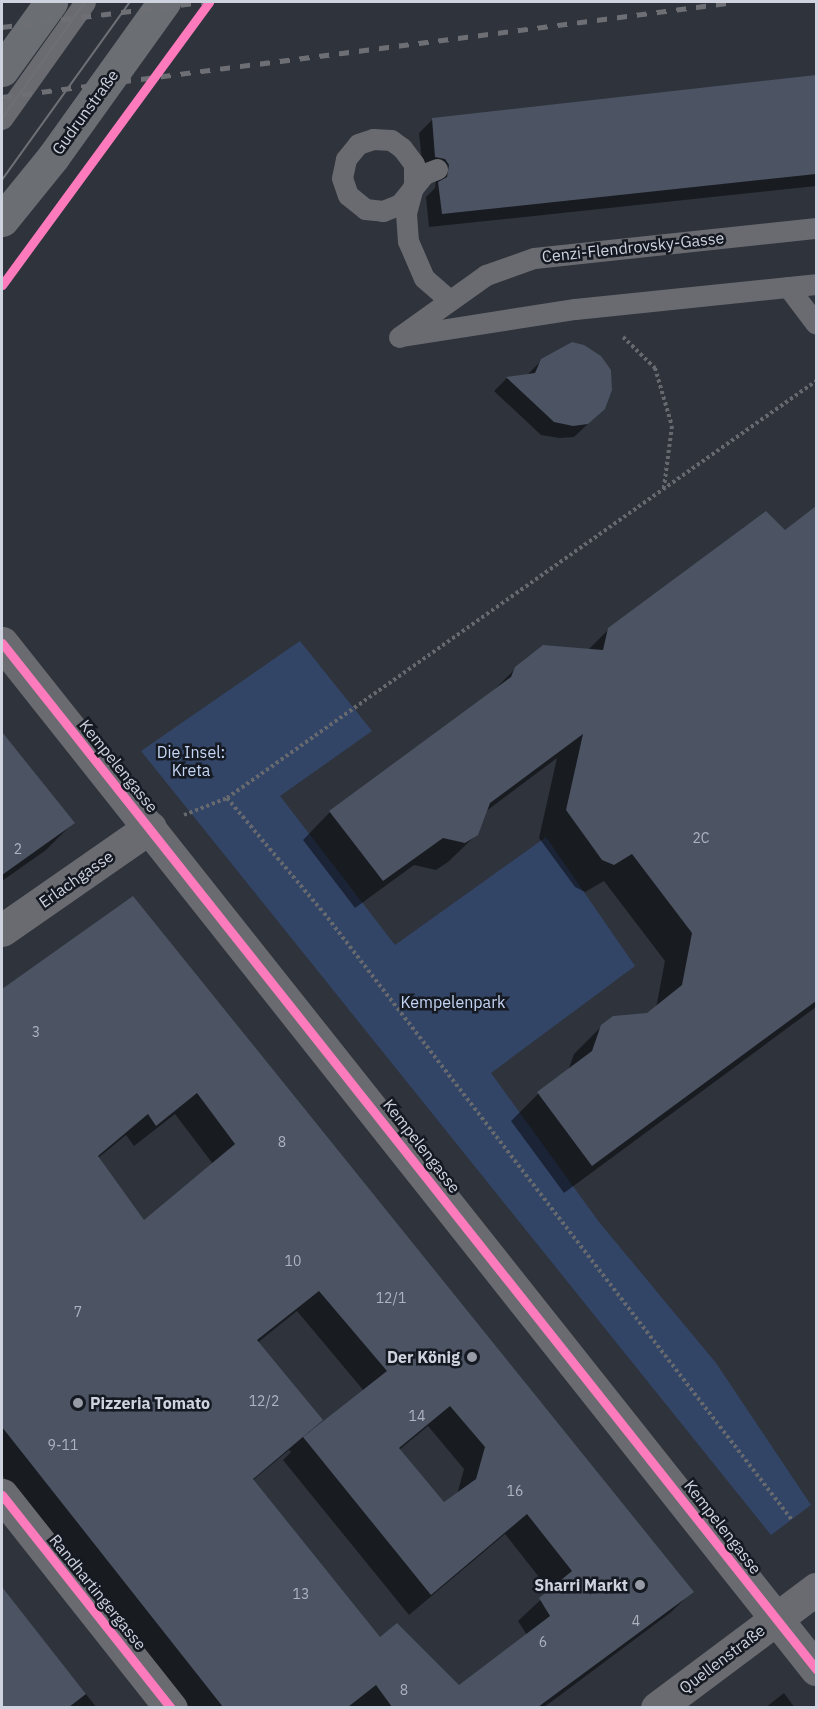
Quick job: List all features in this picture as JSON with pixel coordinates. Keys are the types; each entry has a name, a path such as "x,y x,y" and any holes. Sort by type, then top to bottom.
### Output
{"main road":[{"path":"2,70 51,2"},
{"name":"Gudrunstraße","path":"2,220 53,157 164,2"}],"street":[{"name":"Kempelengasse","path":"2,644 150,827 816,1669"},
{"name":"Erlachgasse","path":"2,930 150,827"},
{"name":"Randhartingergasse","path":"2,1495 171,1707"},
{"name":"Quellenstraße","path":"657,1707 816,1589"}],"lane":[{"path":"2,119 85,2"},
{"path":"437,169 424,174 400,204 383,211 365,209 348,195 342,178 346,159 358,144 373,138 391,140 402,148 414,164 414,183 406,213 408,241 424,278 449,300"},
{"name":"Cenzi-Flendrovsky-Gasse","path":"596,308 399,337 486,275 534,258 816,228"},
{"path":"596,308 816,284"},
{"path":"788,287 816,324"}],"path":[{"path":"596,308 655,368 672,426 663,488"},
{"path":"150,827 227,798 816,381"},
{"path":"227,798 324,913 792,1520"}],"green space":[{"name":"Kempelenpark","path":"300,641 372,731 280,796 395,945 546,837 635,966 491,1073 599,1222 716,1363 811,1505 771,1535 141,751"}],"building":[{"path":"816,75 816,174 442,214 438,182 447,177 449,165 445,159 435,157 432,118"},
{"path":"572,342 584,345 601,356 611,370 612,390 605,409 588,424 573,426 554,422 506,377 535,373 541,359"},
{"path":"816,506 816,1001 592,1166 537,1092 592,1051 601,1025 613,1016 647,1013 682,985 692,933 632,854 614,865 602,860 566,810 583,734 490,803 478,835 465,843 443,838 383,881 329,811 511,677 515,667 543,645 603,650 608,628 766,511 785,530"},
{"path":"2,732 75,823 2,875"},
{"path":"133,896 694,1592 538,1707 392,1707 376,1685 348,1707 223,1707 2,1427 2,989","holes":["197,1093 235,1144 144,1220 98,1156 148,1114 156,1126","319,1291 387,1371 303,1437 431,1595 527,1514 572,1571 539,1598 550,1616 459,1685 397,1623 380,1637 253,1479 323,1420 257,1340","450,1406 485,1447 476,1479 444,1502 399,1448"]},
{"path":"2,1587 86,1694 69,1707 2,1707"}],"tram line":[{"path":"2,119 85,2"},
{"path":"2,180 130,2"}],"railway":[{"path":"2,27 204,2"},
{"path":"2,97 735,2"}],"cycle path":[{"path":"2,285 209,2"},
{"path":"2,643 816,1669"},
{"path":"2,1495 171,1708"}],"place":[{"name":"Der König","path":"472,1357"},
{"name":"Pizzeria Tomato","path":"78,1403"},
{"name":"Sharri Markt","path":"640,1585"}],"park label":[{"name":"Die Insel: Kreta","path":"191,761"}]}
